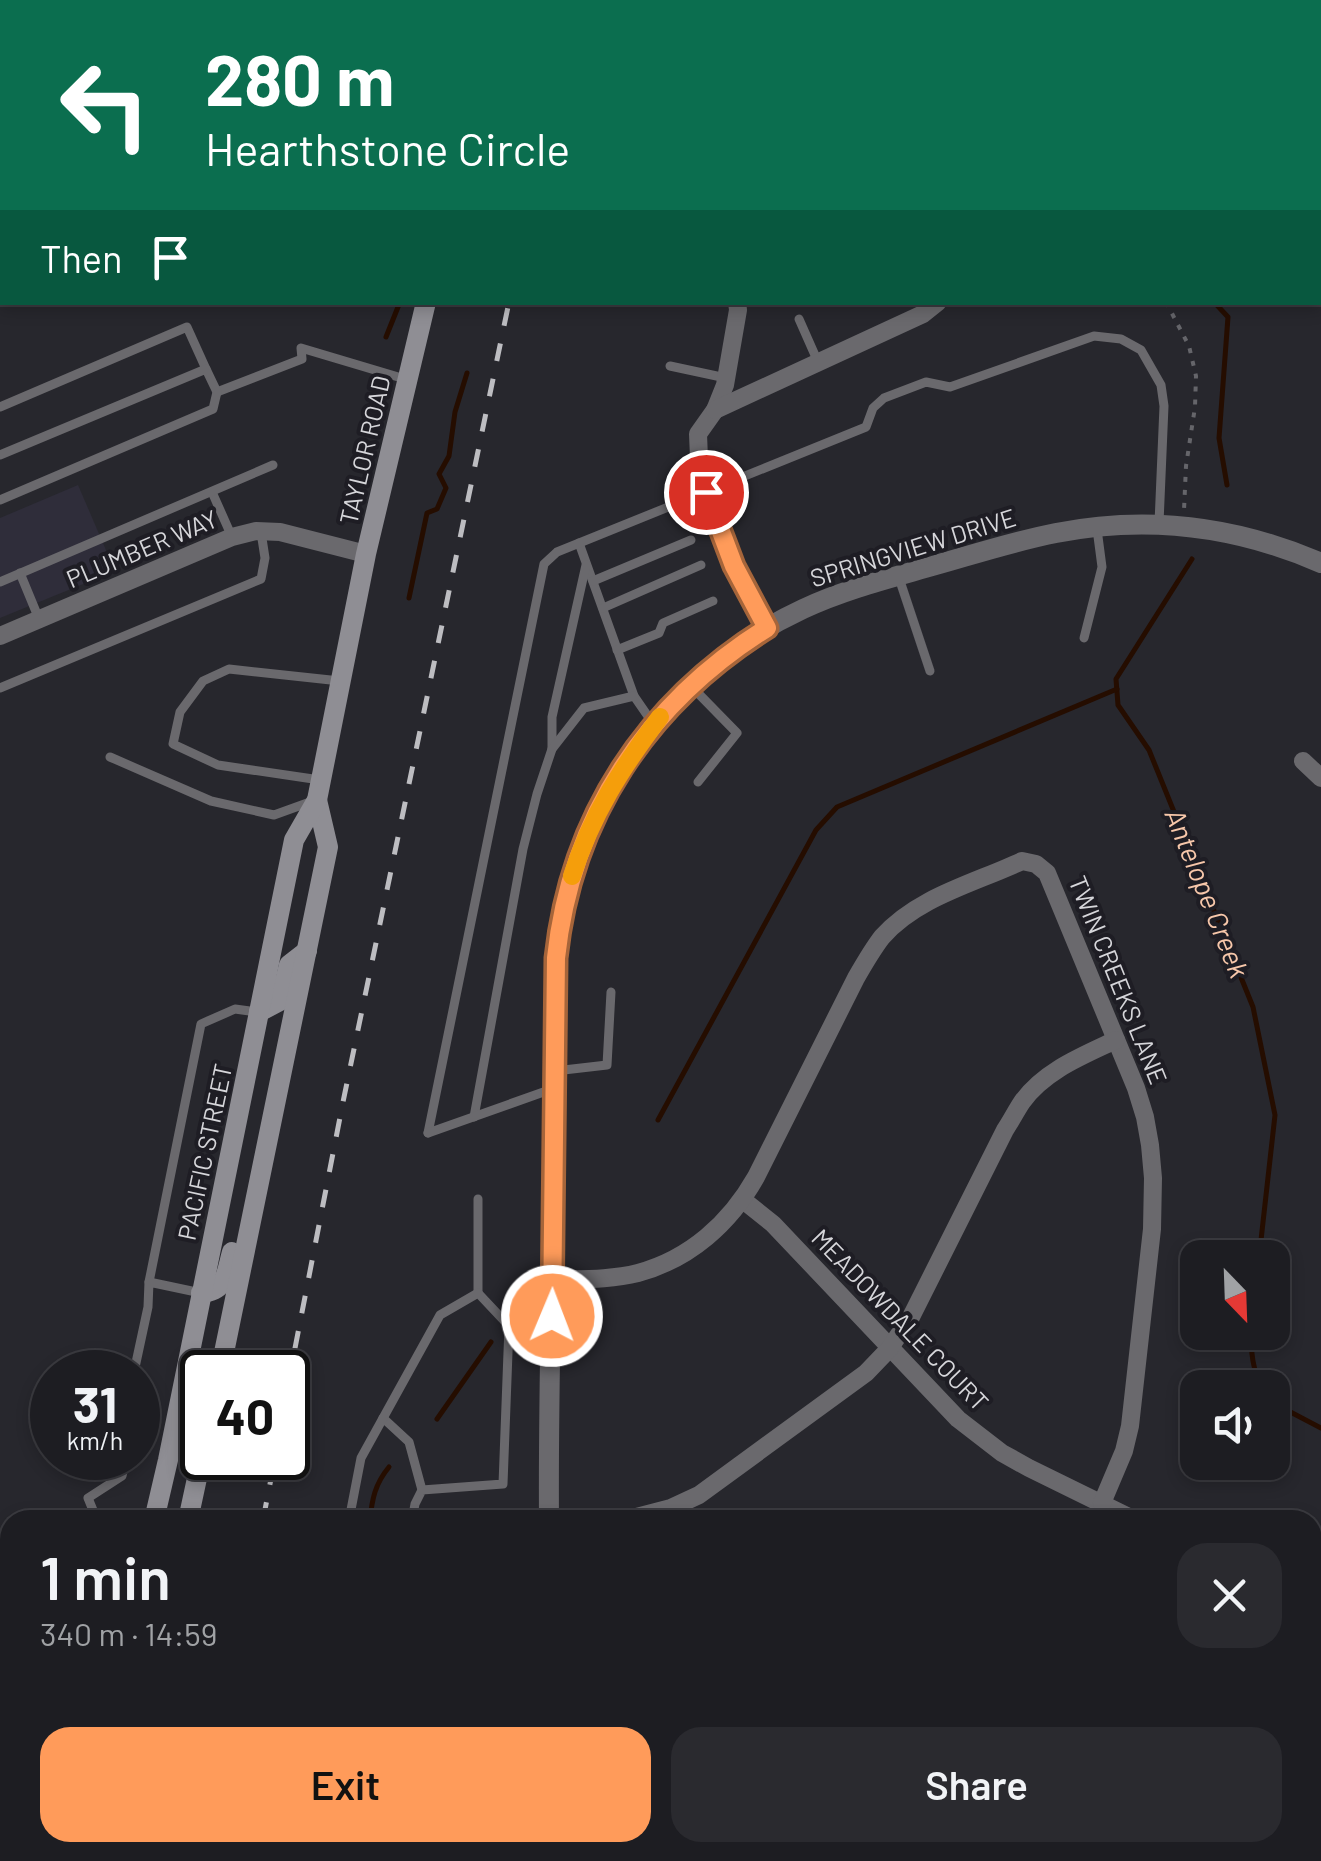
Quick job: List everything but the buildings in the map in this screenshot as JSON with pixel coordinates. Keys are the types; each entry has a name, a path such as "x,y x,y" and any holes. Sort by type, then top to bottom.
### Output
{"main road":[{"name":"TAYLOR ROAD","path":"355,608 425,305"},
{"name":"PACIFIC STREET","path":"156,1510 294,840 319,790 355,608"},
{"name":"PACIFIC STREET","path":"224,1350 328,847 319,790"},
{"path":"274,1103 264,1093 274,1034 259,1012 280,1001 289,965 306,951"},
{"path":"201,1293 213,1292 224,1282 235,1243 249,1229"},
{"path":"190,1510 197,1480"}],"street":[{"path":"737,305 726,378 715,410 698,434 698,458 706,492 734,566 767,628"},
{"path":"715,410 923,314 934,305"},
{"name":"SPRINGVIEW DRIVE","path":"549,1510 553,1080 560,923 589,828 607,792 654,725 690,685 767,628 828,598 1026,539 1097,526 1159,523 1260,540 1321,563"},
{"name":"PLUMBER WAY","path":"0,636 232,537 280,532 366,554"},
{"path":"1303,760 1321,778"},
{"name":"TWIN CREEKS LANE","path":"552,1280 606,1278 660,1266 725,1222 743,1200 856,978 884,934 908,914 937,898 1022,861 1036,864 1047,873 1145,1117 1153,1178 1130,1426 1124,1451 1102,1502"},
{"path":"663,1510 699,1494 866,1373 911,1318 1023,1100 1066,1064 1116,1040"},
{"name":"MEADOWDALE COURT","path":"743,1200 773,1224 936,1399 980,1437 1029,1468 1117,1510"}],"lane":[{"path":"799,319 818,362"},
{"path":"0,407 188,327 217,392 213,409 0,500"},
{"path":"612,992 607,1064 553,1080 474,1117 428,1133 544,564 558,552 866,427 873,408 884,398 926,382 950,387 1094,336 1120,339 1141,350 1161,384 1164,406 1159,523"},
{"path":"217,392 302,359 302,348 408,380"},
{"path":"670,366 726,378"},
{"path":"0,455 206,370"},
{"path":"0,582 273,466"},
{"path":"212,492 232,537"},
{"path":"1084,638 1102,567 1097,526"},
{"path":"0,688 260,579 265,558 261,532"},
{"path":"593,581 691,540"},
{"path":"579,544 634,696 654,725"},
{"path":"552,749 552,717 586,564"},
{"path":"603,608 702,566"},
{"path":"20,573 39,619"},
{"path":"898,576 930,671"},
{"path":"617,650 659,633 663,623 714,601"},
{"path":"319,790 218,765 173,744 180,712 203,681 229,669 340,681"},
{"path":"690,685 737,732 698,782"},
{"path":"474,1117 523,849 552,749 584,708 634,696"},
{"path":"110,757 210,801 274,816 319,790"},
{"path":"139,1350 201,1024 235,1009 259,1012"},
{"path":"422,1490 503,1484 509,1326 478,1293 478,1199"},
{"path":"149,1282 201,1293"},
{"path":"351,1510 361,1458 440,1315 478,1293"},
{"path":"383,1418 409,1442 422,1490 415,1510"},
{"path":"92,1510 88,1498 116,1480"}],"path":[{"path":"1168,305 1189,346 1196,376 1182,525"}],"shaded area":[{"path":"78,485 115,571 0,618 0,518"}],"waterway":[{"path":"386,337 399,305"},
{"name":"Antelope Creek","path":"1217,305 1228,317 1219,438 1227,485"},
{"path":"409,598 427,513 437,509 446,488 439,474 449,456 455,412 467,373"},
{"name":"Antelope Creek","path":"1192,559 1116,679 1118,705 1149,750 1253,1007 1275,1115 1261,1240"},
{"path":"658,1120 816,830 837,807 1117,689"},
{"path":"437,1419 491,1342"},
{"name":"Antelope Creek","path":"1252,1350 1255,1370"},
{"name":"Antelope Creek","path":"1290,1412 1321,1428"},
{"path":"371,1510 375,1492 389,1467"}],"railway":[{"path":"295,1350 508,305"},
{"path":"265,1510 271,1480"}],"slow traffic":[{"path":"572,876 607,792 660,717"}],"route":[{"path":"552,1316 554,995 560,923 568,891 589,828 607,792 660,716 710,667 767,628 734,566 706,492"}]}
